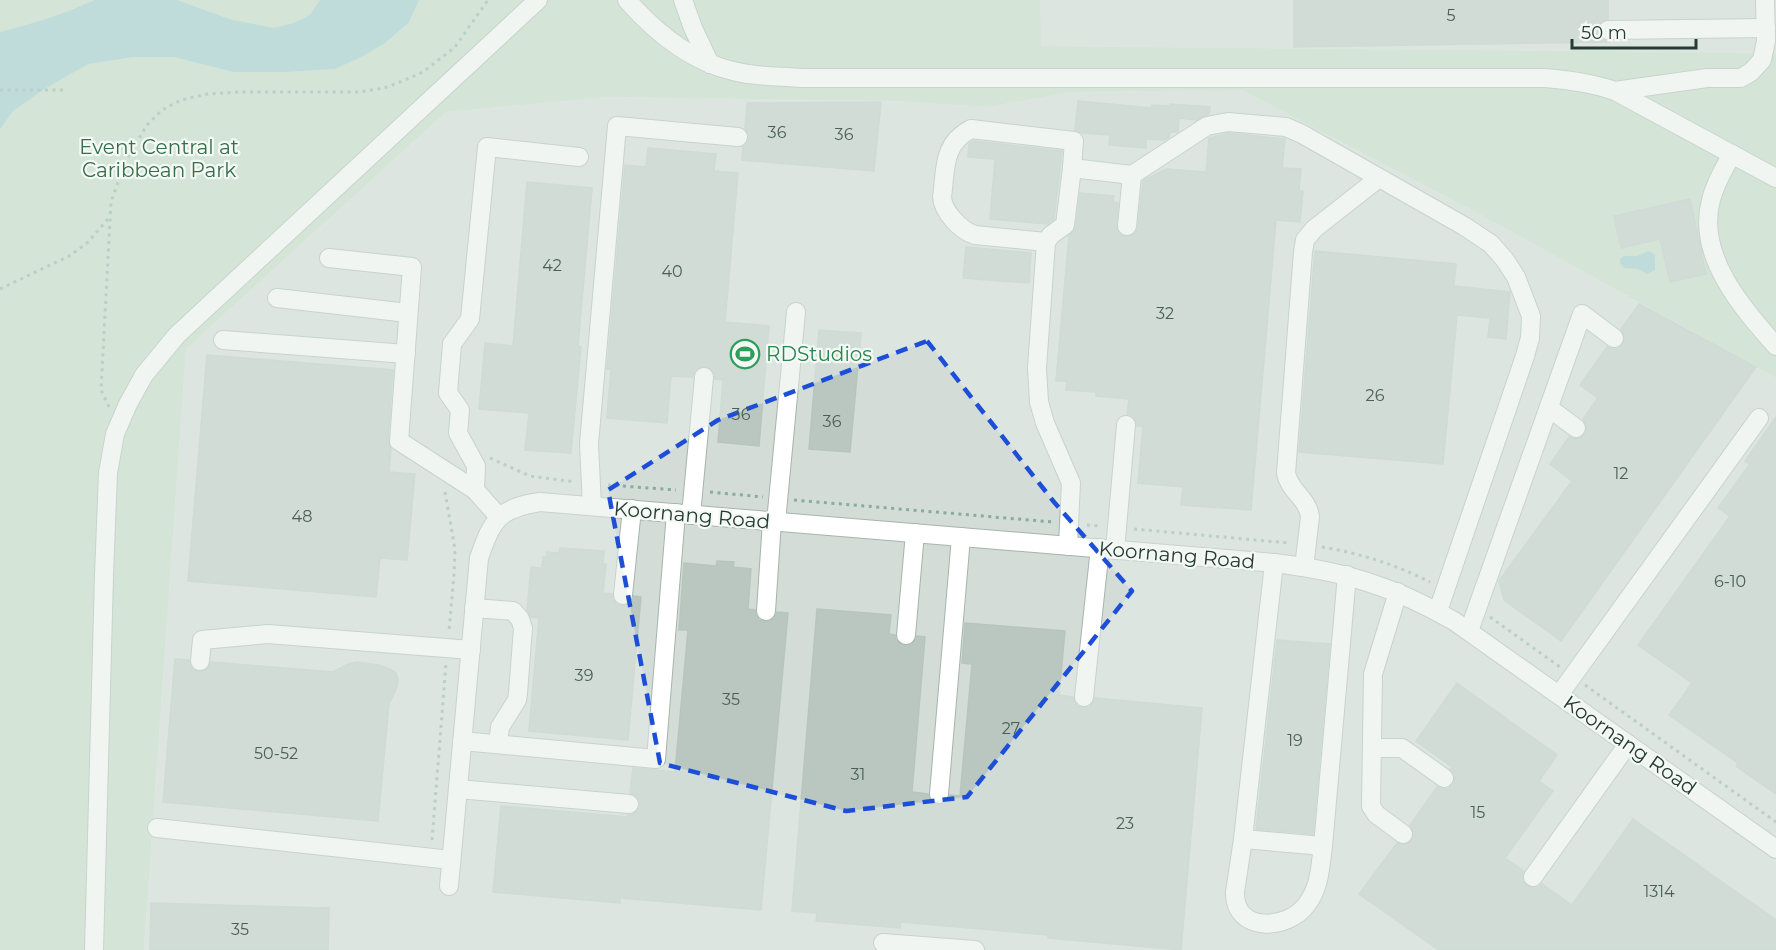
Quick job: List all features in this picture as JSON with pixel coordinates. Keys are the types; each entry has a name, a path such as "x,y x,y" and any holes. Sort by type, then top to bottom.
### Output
{"street":[{"path":"94,950 108,474 119,423 144,375 177,335 538,0"},
{"path":"627,0 648,23 668,39 710,64 734,72 802,78 1545,78 1597,84 1616,90 1776,178"},
{"path":"683,0 710,64"},
{"path":"1616,90 1707,78 1741,78 1751,72 1762,60 1766,34 1766,0"},
{"path":"1608,30 1766,34"},
{"path":"1072,168 1132,175 1207,126 1228,122 1286,127 1464,226 1491,244 1505,260 1516,277 1531,316 1530,338 1438,611"},
{"path":"592,506 589,444 617,126 738,137"},
{"path":"1046,242 975,235 962,228 943,204 950,148 960,137 971,129 1074,141 1065,225 1051,235 1046,242 1037,378 1038,402 1071,483 1068,546"},
{"path":"476,490 476,466 458,433 460,410 448,393 452,344 470,320 487,147 579,157"},
{"path":"1732,153 1717,182 1710,202 1709,229 1712,246 1717,263 1738,302 1776,346"},
{"path":"1127,226 1132,175"},
{"path":"1304,567 1310,510 1307,503 1287,481 1286,473 1305,240 1314,229 1378,178"},
{"path":"329,258 412,267 399,441 476,490 499,518 494,523 479,558 449,886"},
{"path":"277,298 408,313"},
{"path":"766,611 796,312"},
{"path":"1469,631 1582,314 1614,338"},
{"path":"223,340 406,354"},
{"path":"462,741 656,759 684,514 693,491 704,377"},
{"path":"1549,408 1576,428"},
{"path":"1559,695 1759,418"},
{"path":"1084,698 1108,549 1117,528 1126,425"},
{"name":"Koornang Road","path":"499,518 505,512 521,505 540,502 1274,562 1347,576 1398,592 1438,611 1776,849"},
{"path":"623,595 632,509"},
{"path":"906,635 915,533"},
{"path":"939,794 961,537"},
{"path":"1274,562 1244,838 1234,901 1242,914 1262,923 1286,921 1294,917 1307,905 1317,887 1323,846 1347,576"},
{"path":"1398,592 1373,674 1371,806 1376,814 1404,834"},
{"path":"474,608 513,611 520,619 523,628 518,693 514,705 500,727 498,744"},
{"path":"200,661 202,640 268,634 471,650"},
{"path":"1533,877 1628,744"},
{"path":"1372,748 1402,748 1444,778"},
{"path":"458,789 629,804"},
{"path":"156,828 452,860"},
{"path":"1244,838 1323,846"},
{"path":"883,944 975,950"}],"path":[{"path":"119,423 101,390 109,218 111,202 126,160 147,125 162,110 181,100 207,94 360,92 384,88 423,72 454,47 488,0"},
{"path":"0,90 66,90"},
{"path":"0,289 71,255 88,242 109,218"},
{"path":"473,460 493,459 530,476 591,484 1070,523 1307,545 1340,550 1384,563 1415,574 1445,590"},
{"path":"430,858 454,575 455,549 445,493 453,476"},
{"path":"1477,609 1776,822"}],"highlighted area":[{"path":"927,341 1054,502 1132,591 967,797 846,811 660,763 608,490 718,420"}],"shaded area":[{"path":"1040,0 1776,0 1776,53 1040,46"},
{"path":"1242,90 1483,216 1776,378 1776,950 144,950 186,349 446,112 609,97 895,101 988,107 1070,92"}],"green space":[{"name":"Event Central at Caribbean Park","path":"0,0 1040,0 1041,46 1776,53 1776,378 1483,216 1242,90 1070,92 988,107 895,101 609,97 446,112 186,349 144,950 0,950"}],"water":[{"path":"95,0 177,0 232,20 274,28 294,23 310,15 320,0 419,0 409,22 385,43 335,69 234,72 174,57 133,57 88,64 46,88 13,111 0,129 0,32 72,10"},
{"path":"1649,251 1655,255 1655,270 1647,274 1638,269 1624,268 1620,263 1620,259 1624,256 1637,256"}],"building":[{"path":"1294,0 1608,0 1608,19 1602,21 1597,30 1599,36 1608,42 1294,47"},
{"path":"1078,101 1152,108 1152,105 1170,106 1170,104 1210,107 1209,114 1196,120 1179,118 1178,132 1170,132 1169,137 1165,140 1146,139 1146,148 1109,145 1110,135 1082,133 1075,130"},
{"path":"881,102 874,171 742,160 743,147 749,139 745,128 747,103"},
{"path":"1228,133 1285,139 1282,168 1301,169 1299,191 1303,191 1300,222 1276,220 1251,510 1181,505 1183,487 1138,483 1143,426 1137,426 1133,416 1127,414 1129,399 1096,396 1096,392 1066,390 1067,381 1056,381 1069,236 1076,227 1080,193 1114,196 1113,202 1118,203 1117,230 1121,235 1131,236 1136,233 1138,227 1143,181 1166,169 1206,172 1209,138"},
{"path":"974,141 1062,151 1054,219 1047,224 990,219 995,159 968,157 969,144"},
{"path":"648,148 716,154 714,171 738,173 725,322 769,326 759,446 718,442 723,380 715,379 714,372 706,366 695,370 693,377 671,376 667,423 607,418 611,369 607,369 625,165 646,167"},
{"path":"527,182 592,188 571,453 525,450 529,413 479,409 485,343 513,346"},
{"path":"1690,199 1706,274 1670,282 1660,239 1621,248 1614,216"},
{"path":"966,247 1031,253 1029,283 963,278"},
{"path":"1315,251 1456,264 1454,286 1510,292 1506,339 1488,337 1490,318 1457,315 1443,464 1299,452"},
{"path":"1639,304 1756,367 1561,641 1504,600 1499,581 1572,481 1550,464 1569,437 1580,438 1585,434 1586,424 1583,419 1598,398 1580,385 1607,347 1618,349 1623,344 1624,334 1621,329"},
{"path":"819,330 861,333 850,452 809,449"},
{"path":"207,355 393,370 388,440 391,449 389,472 415,474 407,560 380,558 376,597 188,581"},
{"path":"1776,417 1776,794 1736,766 1738,763 1669,715 1692,683 1638,645 1730,516 1718,508 1750,464 1745,461"},
{"path":"560,548 604,551 603,564 606,564 603,593 612,594 616,604 622,606 632,602 634,596 641,597 628,740 529,731 539,618 531,617 527,610 531,567 542,568 543,557 547,557 547,552 559,553"},
{"path":"717,561 734,562 733,567 751,569 748,609 755,610 759,620 770,621 775,618 777,612 788,613 761,910 620,898 620,903 493,892 501,806 628,817 638,811 640,806 639,799 630,793 633,768 675,772 688,630 679,630 684,563 716,566"},
{"path":"817,609 891,615 889,634 895,635 896,640 904,646 911,645 917,636 925,637 912,792 928,794 929,799 937,805 944,804 950,795 960,796 972,664 962,663 965,623 1065,631 1059,695 1073,697 1077,706 1082,708 1089,707 1095,698 1202,708 1181,950 901,922 900,928 816,921 817,913 792,911"},
{"path":"1277,640 1330,644 1313,834 1256,829"},
{"path":"175,659 189,660 193,670 200,672 209,668 211,662 333,672 357,662 378,665 396,673 397,687 389,704 378,821 163,802"},
{"path":"1457,683 1557,755 1539,781 1553,791 1505,858 1524,871 1522,876 1526,886 1533,888 1542,884 1572,905 1633,819 1776,920 1776,950 1439,950 1359,894 1397,843 1407,844 1412,840 1413,830 1410,825 1437,787 1448,788 1453,784 1455,778 1450,769 1452,767 1416,741"},
{"path":"151,903 329,908 328,950 150,950"}],"place":[{"name":"RDStudios","path":"745,354"}]}
